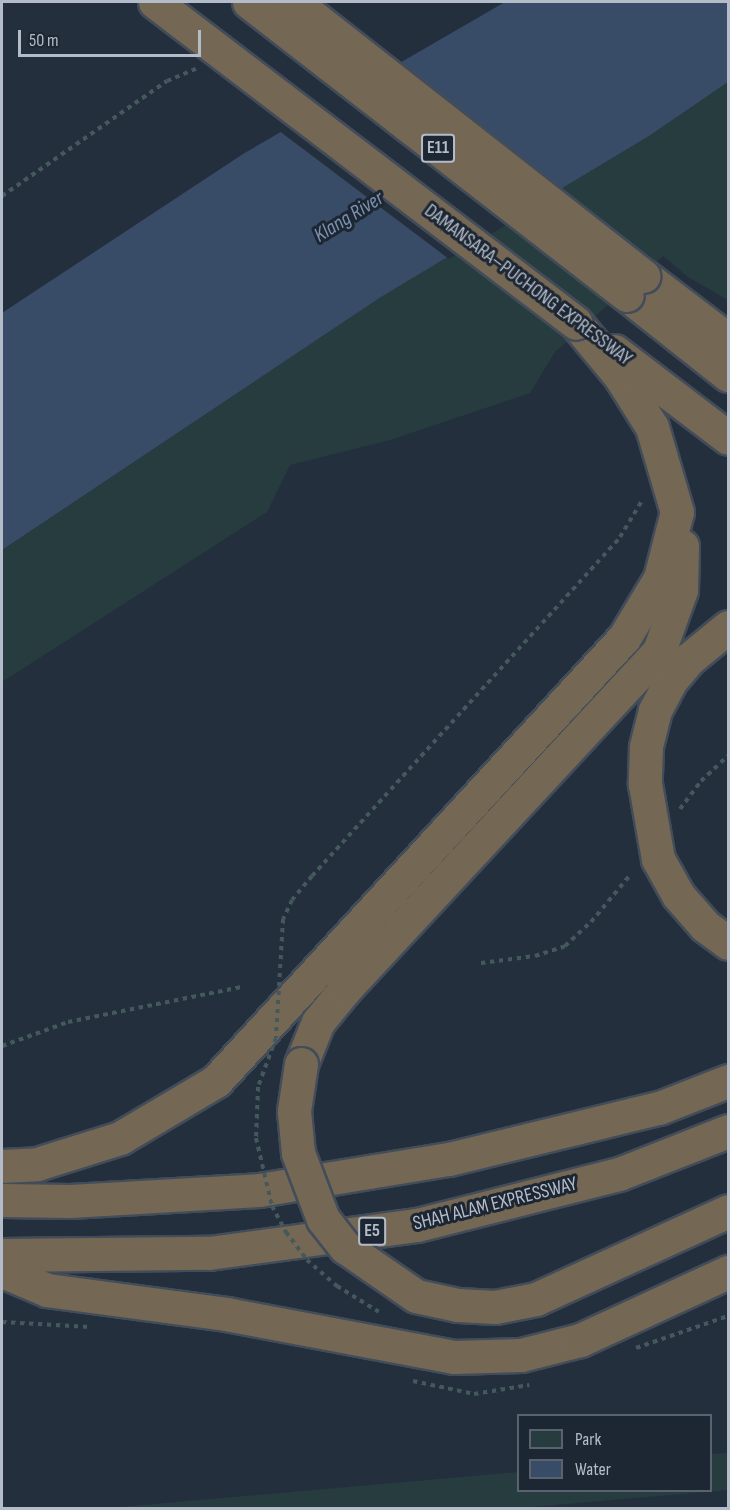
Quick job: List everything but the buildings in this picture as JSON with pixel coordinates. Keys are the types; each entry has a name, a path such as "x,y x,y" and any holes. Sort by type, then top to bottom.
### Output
{"highway":[{"name":"DAMANSARA–PUCHONG EXPRESSWAY","path":"155,2 729,438"},
{"name":"E11","path":"249,2 636,286 727,338"},
{"name":"E11","path":"294,2 636,286 729,375"},
{"path":"576,323 620,376 652,427 677,512 683,549 681,590 659,651 345,989 318,1022 301,1064 294,1112 298,1153 323,1219 345,1247 416,1296 458,1305 495,1307 536,1299 729,1211"},
{"path":"2,1166 37,1164 120,1138 216,1081 624,638 660,578 677,512"},
{"path":"729,627 689,659 670,682 655,710 646,747 645,784 658,859 678,895 705,926 729,943"},
{"path":"2,1200 70,1201 259,1190 449,1159 659,1108 729,1081"},
{"name":"SHAH ALAM EXPRESSWAY","path":"2,1255 209,1253 417,1225 619,1174 729,1131"},
{"path":"2,1271 48,1290 226,1314 454,1358 521,1355 580,1340 729,1272"}],"path":[{"path":"2,196 167,81 199,67"},
{"path":"312,876 620,537 643,502 644,490"},
{"path":"680,809 701,781 729,756"},
{"path":"481,963 535,956 565,946 591,922 632,874"},
{"path":"2,1046 68,1022 241,987"}],"green space":[{"path":"728,82 728,300 688,277 663,256 555,352 530,393 390,440 290,465 267,512 2,682 2,550 381,297 649,136"},
{"path":"728,1453 728,1490 712,1491 712,1454"},
{"path":"517,1472 517,1492 705,1492 520,1508 110,1508"}],"water":[{"name":"Klang River","path":"505,2 728,2 728,82 649,136 381,297 2,550 2,313 243,154"}],"pier":[{"path":"393,63 563,191 449,259 278,130"}]}
